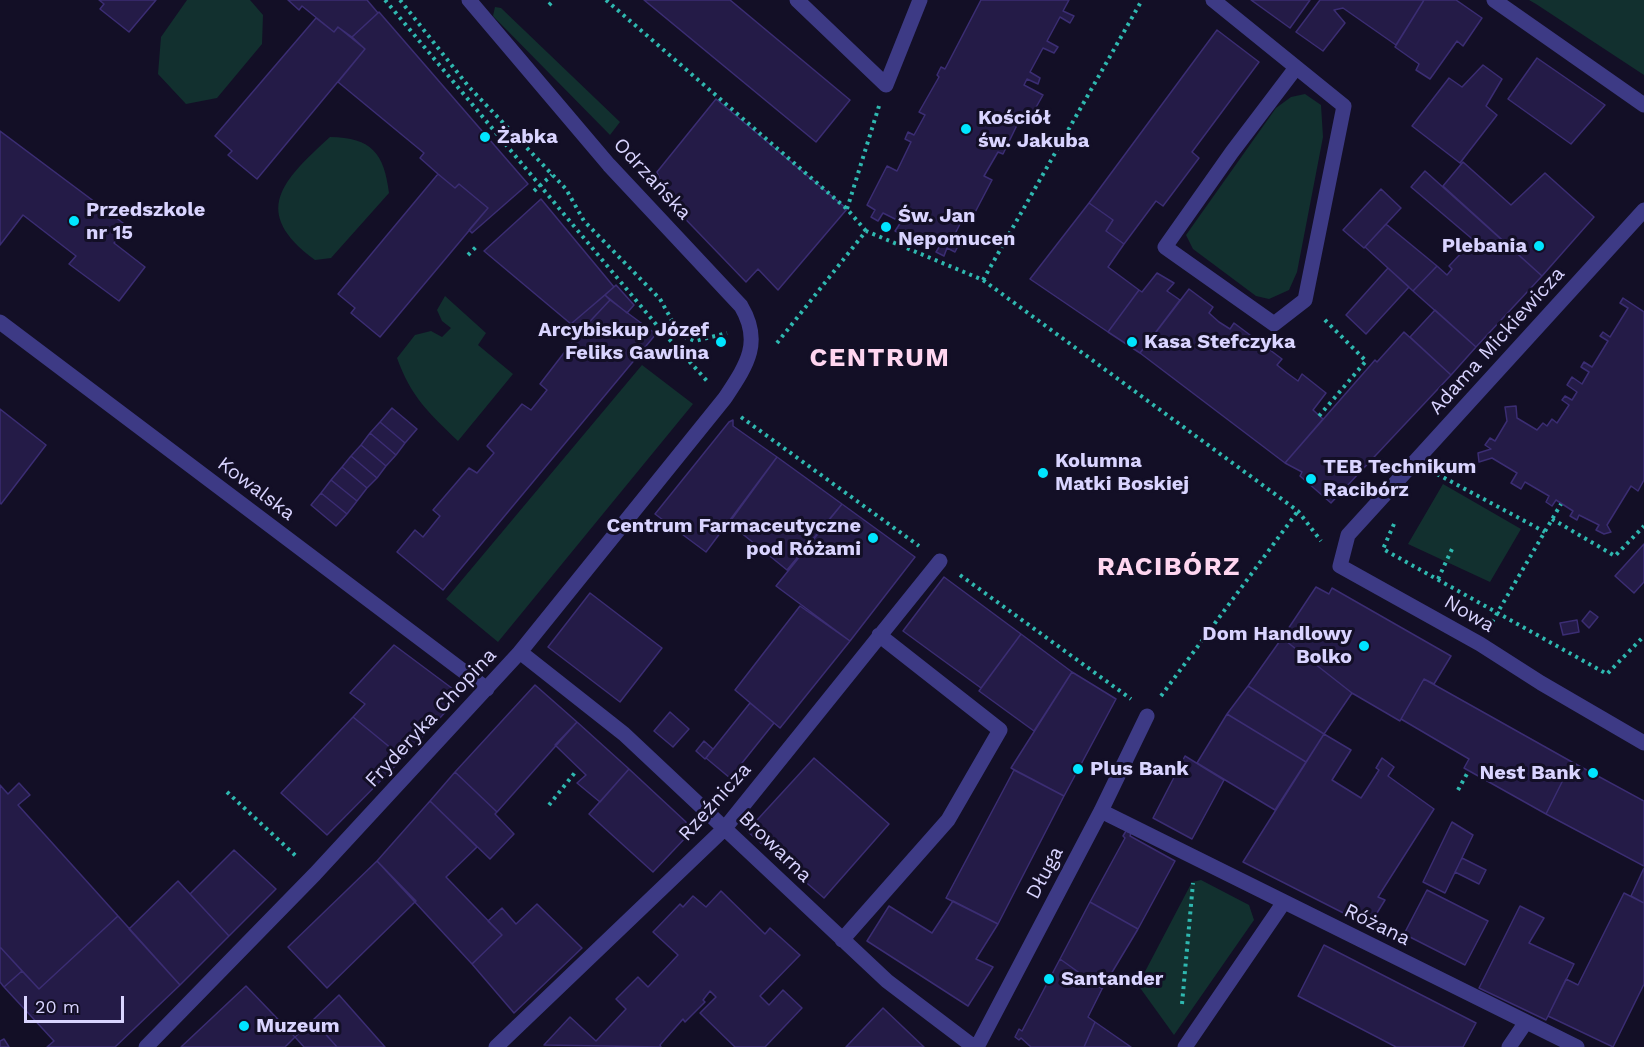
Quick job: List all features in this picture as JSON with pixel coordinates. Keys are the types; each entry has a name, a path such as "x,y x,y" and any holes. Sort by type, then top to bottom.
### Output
{"street":[{"name":"Odrzańska","path":"469,0 609,165 732,296 752,329"},
{"path":"797,0 886,85 920,0"},
{"path":"1213,0 1295,69 1344,106 1305,300 1274,324 1166,247 1232,152 1295,69"},
{"path":"1494,0 1644,105"},
{"name":"Adama Mickiewicza","path":"1380,500 1644,210"},
{"name":"Kowalska","path":"0,322 487,689"},
{"path":"725,398 750,357 752,329"},
{"name":"Fryderyka Chopina","path":"146,1047 315,873 487,689 520,652 725,398"},
{"path":"1340,566 1348,535 1380,500"},
{"name":"Rzeźnicza","path":"496,1047 725,828 940,561"},
{"name":"Nowa","path":"1340,566 1480,644 1644,743"},
{"path":"842,940 948,820 1000,730 879,635"},
{"name":"Browarna","path":"520,652 624,734 842,940 919,1007 976,1047"},
{"name":"Długa","path":"976,1047 1101,811 1147,716"},
{"name":"Różana","path":"1101,811 1577,1047"},
{"path":"1185,1047 1284,902"},
{"path":"1509,1047 1526,1022"}],"path":[{"path":"385,0 660,329 725,398"},
{"path":"400,0 469,87 566,189 584,221 660,299 685,339 695,341 752,329 786,329 866,231"},
{"path":"549,5 554,0"},
{"path":"606,0 847,209 866,231 983,280 1298,511 1340,566"},
{"path":"983,280 1142,0"},
{"path":"847,209 886,85"},
{"path":"534,191 552,175"},
{"path":"468,255 477,246"},
{"path":"1305,300 1366,361 1319,416"},
{"path":"1435,472 1545,532"},
{"path":"1380,500 1398,515 1383,549 1607,674 1644,636"},
{"path":"1480,644 1561,504"},
{"path":"1147,716 1298,511"},
{"path":"1552,519 1615,556 1644,525"},
{"path":"1438,579 1452,549"},
{"path":"549,805 577,770"},
{"path":"1458,790 1468,772"},
{"path":"227,792 315,873"},
{"path":"1182,1012 1195,858"}],"green space":[{"path":"187,0 250,0 263,15 262,44 217,98 186,104 158,74 161,37"},
{"path":"1529,0 1644,0 1644,75 1536,4"},
{"path":"495,7 501,8 620,122 610,135 493,16"},
{"path":"1305,94 1321,105 1323,137 1297,272 1289,290 1269,299 1256,296 1193,249 1186,235 1276,108 1291,97"},
{"path":"330,137 356,141 373,150 384,168 389,193 331,258 315,260 295,243 283,227 279,212 280,197 298,168"},
{"path":"445,296 486,333 478,345 513,374 458,441 415,394 397,358 415,335 431,331 442,337 451,328 442,321 437,310"},
{"path":"642,365 693,404 498,642 446,599"},
{"path":"1443,484 1521,529 1490,582 1408,544"},
{"path":"1201,880 1249,905 1254,920 1174,1035 1138,985 1192,882"}],"building":[{"path":"99,0 156,0 129,32 100,9 104,4"},
{"path":"288,0 367,0 378,13 352,37 338,27 334,32 302,6 299,10"},
{"path":"644,0 730,0 850,100 816,142"},
{"name":"Kościół św. Jakuba","path":"981,0 1069,0 1063,11 1074,16 1070,23 1060,17 1047,41 1058,47 1054,53 1043,48 1030,72 1040,78 1038,84 1027,79 1024,85 1043,95 1026,125 1019,121 1003,154 998,152 984,176 992,180 971,220 964,216 952,240 959,244 955,252 947,248 944,256 936,252 941,244 923,234 919,243 895,231 901,222 883,213 878,221 871,217 875,210 867,205 887,166 897,171 911,142 905,139 908,132 914,135 925,115 919,112 939,77 937,75 941,67 945,69"},
{"path":"1251,0 1310,0 1290,28"},
{"path":"1320,0 1424,0 1396,45 1343,8 1334,10 1345,23 1323,51 1296,32"},
{"path":"1424,0 1456,0 1482,18 1463,46 1457,41 1430,79 1416,70 1419,64 1395,47"},
{"path":"379,12 528,184 472,233 469,230 488,208 459,184 455,188 438,174 420,158 424,153 338,82 365,49 352,37"},
{"path":"316,18 334,32 338,27 365,49 257,179 228,155 232,151 215,136"},
{"path":"1217,30 1259,62 1192,152 1199,158 1163,206 1156,201 1124,244 1106,231 1113,220 1089,203"},
{"path":"1537,58 1605,105 1571,144 1508,99"},
{"path":"1483,65 1502,79 1486,106 1497,115 1460,163 1412,126 1449,78 1462,87"},
{"path":"716,99 847,209 778,290 758,269 746,282 669,202 657,172"},
{"name":"Przedszkole nr 15","path":"0,131 127,226 114,243 145,267 119,301 69,264 76,256 23,215 0,245"},
{"name":"Plebania","path":"1463,162 1511,205 1545,173 1594,217 1542,276 1443,186"},
{"path":"1425,171 1542,276 1476,347 1413,291 1437,266 1447,275 1452,269 1449,266 1466,248 1470,251 1477,243 1411,187"},
{"path":"438,174 455,188 459,184 488,208 380,337 351,313 355,308 338,294"},
{"path":"1381,189 1401,208 1364,248 1343,230"},
{"path":"541,199 614,287 571,324 484,251"},
{"path":"1089,203 1113,220 1106,231 1124,244 1108,267 1139,290 1108,332 1030,279"},
{"path":"1386,224 1437,266 1413,291 1365,247"},
{"path":"1388,268 1409,287 1366,334 1346,315"},
{"path":"1157,273 1174,283 1167,291 1180,300 1140,353 1108,332 1139,290 1142,292"},
{"path":"616,285 634,305 627,313 605,295"},
{"path":"1189,289 1213,307 1209,313 1219,322 1230,329 1234,323 1282,359 1277,365 1287,373 1298,381 1302,374 1326,393 1313,410 1323,419 1285,463 1140,353"},
{"path":"605,295 610,300 580,332 572,323"},
{"path":"1623,298 1644,312 1644,480 1638,491 1631,486 1607,525 1611,532 1604,534 1596,530 1599,525 1579,515 1577,520 1570,516 1573,511 1556,500 1552,506 1546,502 1549,496 1525,482 1521,489 1511,483 1517,473 1492,458 1479,462 1478,453 1491,449 1485,445 1490,438 1495,441 1507,421 1505,407 1516,406 1517,418 1537,430 1543,423 1547,426 1552,419 1557,423 1569,405 1562,400 1565,396 1572,400 1577,392 1567,385 1572,377 1582,384 1589,372 1581,367 1584,362 1592,367 1608,341 1600,336 1603,332 1610,337 1628,308 1620,303"},
{"path":"610,300 656,334 443,590 397,552 415,530 423,537 440,516 433,510 469,468 477,473 494,453 487,446 522,404 531,410 547,390 540,384 580,332"},
{"path":"1435,310 1476,347 1451,375 1410,337"},
{"path":"1404,332 1451,375 1331,503 1300,476 1302,472 1285,463 1375,360 1377,362"},
{"path":"392,408 417,429 405,443 380,422"},
{"path":"0,409 46,445 1,504 0,503"},
{"path":"733,420 733,426 777,457 706,552 655,514 729,422"},
{"path":"380,422 405,443 396,455 370,433"},
{"path":"370,433 396,455 386,466 361,445"},
{"path":"361,445 386,466 377,478 351,456"},
{"path":"351,456 377,478 367,488 342,467"},
{"path":"777,457 842,504 787,570 729,523"},
{"path":"342,467 367,488 357,501 331,480"},
{"path":"331,480 357,501 347,514 321,493"},
{"path":"321,493 347,514 336,526 311,505"},
{"path":"842,504 915,557 850,641 776,586"},
{"path":"1644,544 1644,582 1634,593 1615,576"},
{"path":"944,577 1021,634 981,688 903,631"},
{"name":"Dom Handlowy Bolko","path":"1316,587 1329,594 1332,588 1451,656 1434,684 1424,679 1400,721 1352,693 1282,638"},
{"path":"590,593 662,648 620,702 548,647"},
{"path":"800,606 850,641 780,728 735,690"},
{"path":"1590,611 1598,617 1589,628 1582,621"},
{"path":"1577,620 1579,632 1563,635 1560,623"},
{"path":"1021,634 1072,672 1034,731 979,691"},
{"path":"1282,638 1352,693 1324,734 1248,686"},
{"path":"394,645 461,695 403,758 353,717 365,704 350,693"},
{"path":"1072,672 1116,699 1064,796 1011,768"},
{"path":"1424,679 1572,762 1546,814 1464,768 1469,759 1401,719"},
{"path":"535,685 577,722 497,812 455,772"},
{"path":"1248,686 1324,734 1306,762 1227,714"},
{"path":"750,703 774,723 730,778 706,758"},
{"path":"670,712 689,729 673,747 654,731"},
{"path":"1227,714 1306,762 1275,810 1197,763"},
{"path":"353,717 403,758 327,835 281,793"},
{"path":"577,722 629,769 600,802 577,783 586,775 555,745"},
{"path":"1324,734 1351,750 1332,780 1361,798 1379,770 1376,768 1382,758 1394,767 1388,776 1434,809 1378,897 1385,900 1369,926 1243,862"},
{"path":"704,741 713,749 705,759 696,751"},
{"path":"1185,756 1224,780 1192,839 1153,818"},
{"path":"814,758 889,824 824,898 747,831"},
{"path":"1572,762 1644,801 1644,866 1546,814"},
{"path":"629,769 686,822 688,835 653,872 589,814"},
{"path":"1014,770 1064,796 998,924 946,898"},
{"path":"455,772 497,812 495,814 514,834 490,859 430,801"},
{"path":"19,783 30,795 18,805 118,916 39,989 0,947 0,785 8,794"},
{"path":"430,801 477,847 446,877 502,935 472,964 377,861"},
{"path":"1452,822 1473,835 1445,893 1423,882"},
{"path":"1126,831 1131,833 1130,836 1175,861 1138,929 1090,902 1125,838 1123,836"},
{"path":"234,850 276,889 229,936 190,894"},
{"path":"1462,858 1486,870 1479,884 1455,872"},
{"path":"377,861 416,901 327,988 288,947"},
{"path":"1644,868 1644,903 1631,896"},
{"path":"178,881 229,936 180,985 129,929"},
{"path":"1427,890 1488,921 1465,965 1404,934"},
{"path":"721,891 765,934 770,928 800,955 760,996 769,1005 783,990 802,1008 765,1047 735,1047 700,1013 716,997 710,991 703,1000 705,1002 685,1022 683,1019 660,1045 661,1047 544,1045 570,1017 596,1041 626,1009 616,999 638,977 648,987 678,955 653,932 680,904 683,907 693,896 706,907"},
{"path":"1624,893 1644,903 1644,984 1613,1047 1548,1016 1566,979 1578,985"},
{"path":"953,901 998,924 976,959 993,967 968,1006 867,941 889,906 932,933"},
{"path":"1090,902 1138,929 1102,989 1060,959"},
{"path":"537,904 582,948 514,1013 472,964 502,935 488,921 502,908 516,924"},
{"path":"1520,906 1544,918 1529,943 1574,964 1546,1020 1479,988"},
{"path":"118,916 180,985 115,1047 47,1047 54,1041 4,987 22,971 39,989"},
{"path":"1324,945 1476,1023 1463,1047 1396,1047 1298,996"},
{"path":"0,947 22,971 4,987 0,982"},
{"path":"1060,959 1102,989 1088,1017 1095,1022 1084,1047 1031,1047 1021,1038 1019,1040 1015,1037 1019,1029 1022,1031"},
{"name":"Muzeum","path":"246,986 295,1037 285,1047 181,1047"},
{"path":"339,995 385,1047 337,1047 313,1020"},
{"path":"883,1008 924,1047 846,1047"},
{"path":"313,1020 337,1047 304,1047 295,1037"},
{"path":"1095,1022 1131,1047 1084,1047"},
{"path":"4,1039 9,1047 0,1047 0,1041"}],"place":[{"name":"Kościół św. Jakuba","path":"966,129"},
{"name":"Żabka","path":"485,137"},
{"name":"Przedszkole nr 15","path":"74,221"},
{"name":"Św. Jan Nepomucen","path":"886,227"},
{"name":"Plebania","path":"1539,246"},
{"name":"Arcybiskup Józef Feliks Gawlina","path":"721,342"},
{"name":"Kasa Stefczyka","path":"1132,342"},
{"name":"Kolumna Matki Boskiej","path":"1043,473"},
{"name":"TEB Technikum Racibórz","path":"1311,479"},
{"name":"Centrum Farmaceutyczne pod Różami","path":"873,538"},
{"name":"Dom Handlowy Bolko","path":"1364,646"},
{"name":"Plus Bank","path":"1078,769"},
{"name":"Nest Bank","path":"1593,773"},
{"name":"Santander","path":"1049,979"},
{"name":"Muzeum","path":"244,1026"}],"district":[{"name":"CENTRUM","path":"880,358"},
{"name":"RACIBÓRZ","path":"1169,567"}]}
